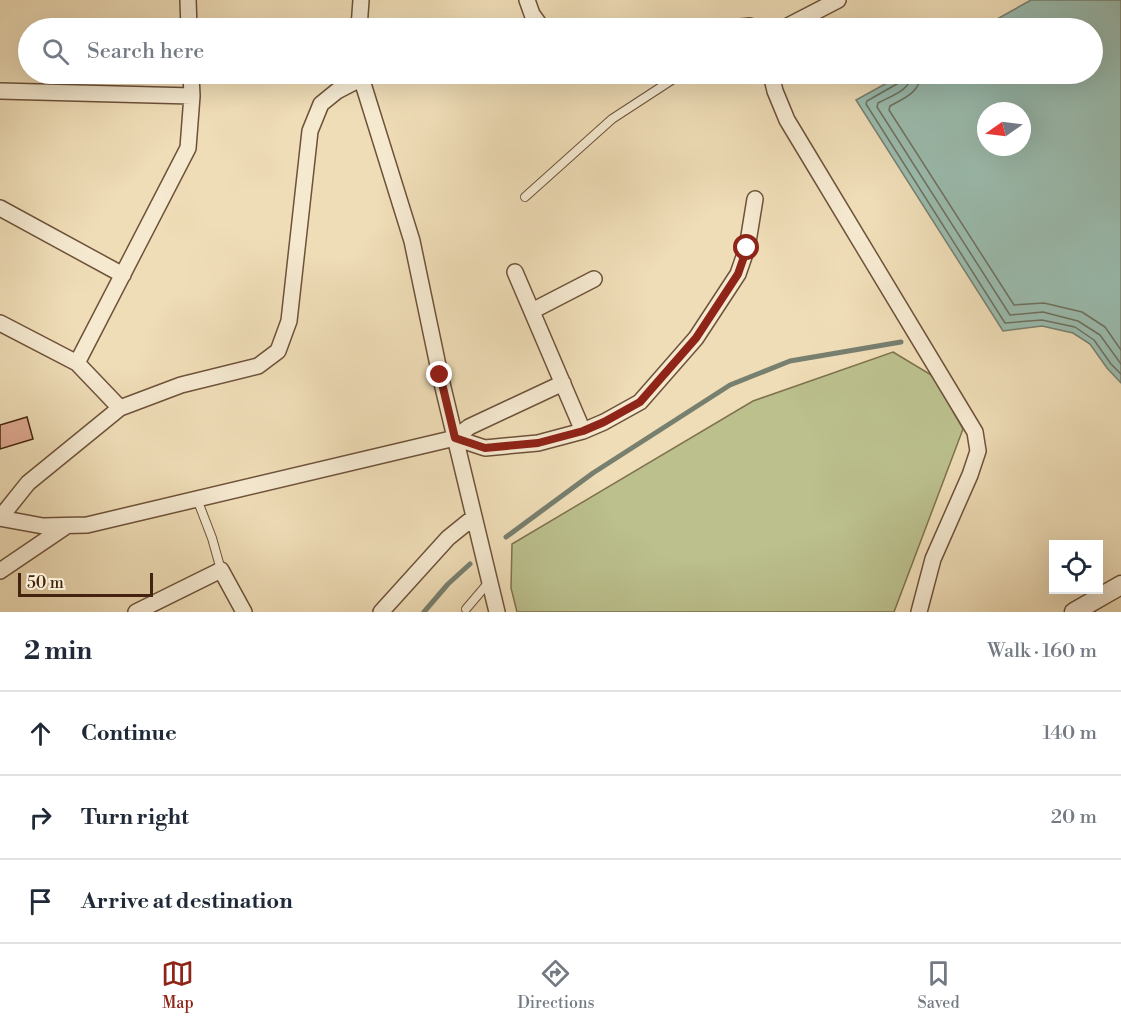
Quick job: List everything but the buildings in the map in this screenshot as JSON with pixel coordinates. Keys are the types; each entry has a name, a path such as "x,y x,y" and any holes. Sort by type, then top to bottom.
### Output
{"street":[{"path":"188,0 189,18"},
{"path":"360,18 361,0"},
{"path":"527,0 535,18"},
{"path":"803,18 838,0"},
{"path":"77,363 188,148 191,84"},
{"path":"348,84 321,104 310,131 289,321 278,351 258,366 181,385 120,408 28,483 0,518 43,526 87,525 455,438 469,427 563,383"},
{"path":"363,84 412,241 496,612"},
{"path":"773,84 787,120 975,432 978,451 970,475 933,559 919,612"},
{"path":"0,91 192,96"},
{"path":"455,438 485,448 538,443 583,431 640,402 696,338 738,274 747,248 755,200"},
{"path":"0,208 123,275"},
{"path":"515,272 583,431"},
{"path":"532,311 594,279"},
{"path":"0,323 77,363 120,408"},
{"path":"381,612 448,538 474,517"},
{"path":"0,571 65,527"},
{"path":"136,612 221,570 244,612"},
{"path":"1074,612 1121,585"}],"lane":[{"path":"525,196 612,118 665,84"},
{"path":"196,499 212,538 221,570"},
{"path":"466,609 489,582"}],"green space":[{"path":"893,352 933,376 963,429 894,612 517,612 511,588 512,544 753,401"}],"water":[{"path":"1031,0 1121,0 1121,383 1090,344 1073,333 1042,326 1003,331 856,100 885,84 1103,84 1103,18 999,18"}],"waterway":[{"path":"506,537 593,473 730,385 790,361 901,342"},
{"path":"424,612 448,584 470,564"}],"route":[{"path":"440,375 455,438 485,448 538,443 583,431 640,402 696,338 738,274 747,248"}]}
